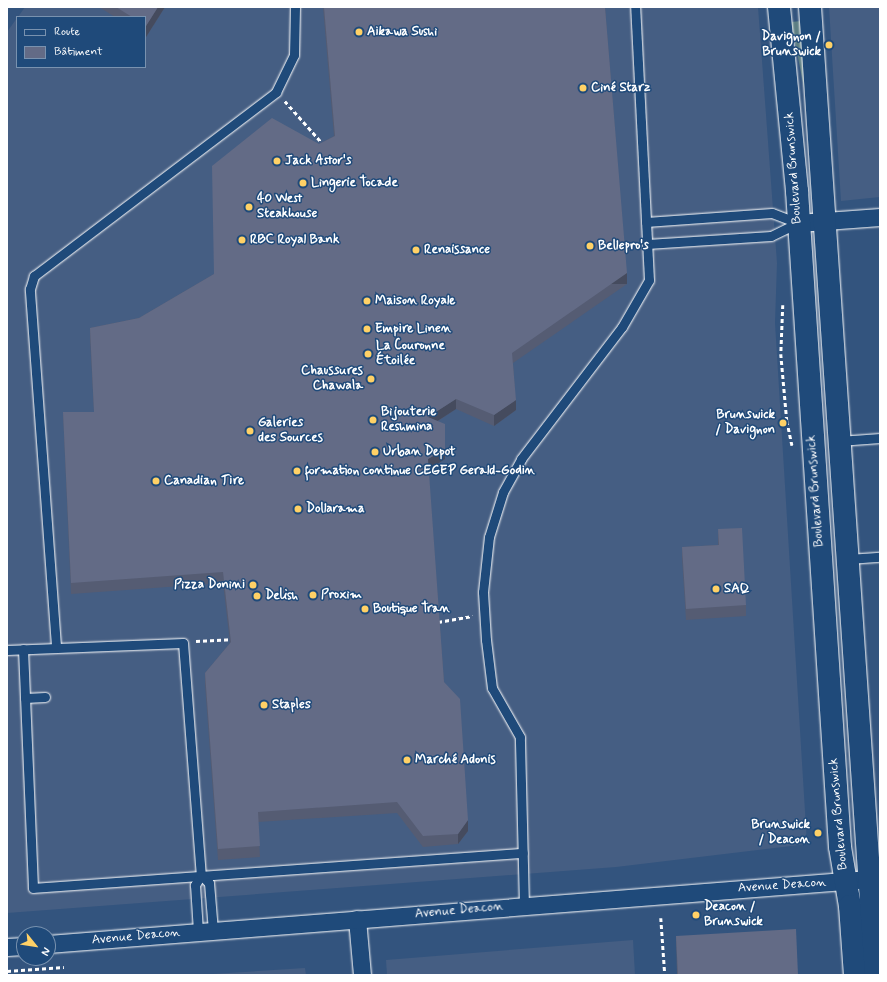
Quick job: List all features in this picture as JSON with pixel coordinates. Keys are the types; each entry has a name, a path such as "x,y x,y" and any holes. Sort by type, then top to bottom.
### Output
{"street":[{"name":"Boulevard Brunswick","path":"779,7 798,223 840,847 846,881 855,975"},
{"name":"Boulevard Brunswick","path":"810,7 876,975"},
{"path":"798,223 880,217"},
{"name":"Avenue Deacon","path":"56,943 869,879"},
{"path":"357,919 362,975"}],"lane":[{"path":"56,646 30,289 34,276 276,92 294,55 295,7"},
{"path":"524,906 520,737 492,688 484,614 489,537 503,492 522,459 622,327 649,280 635,7"},
{"path":"646,222 772,213 798,223"},
{"path":"648,244 771,236 798,223"},
{"path":"839,441 880,438"},
{"path":"847,560 880,557"},
{"path":"7,650 56,646 182,642 201,875 195,885 206,931"},
{"path":"23,649 34,888 523,853"},
{"path":"25,698 45,697"},
{"path":"201,875 209,883 206,931"}],"path":[{"path":"276,92 328,150"},
{"path":"430,623 484,614"},
{"path":"182,642 237,638"},
{"path":"661,918 665,975"},
{"path":"7,971 64,967"}],"shaded area":[{"path":"25,7 758,7 777,263 775,323 807,844 616,867 7,913 7,32 16,19 16,68 146,68 146,16 19,16"},
{"path":"829,7 880,7 880,197 841,201"},
{"path":"633,940 635,975 387,975 386,960"},
{"path":"305,968 306,975 197,975"}],"green space":[{"path":"801,21 807,103 791,22"}],"building":[{"path":"116,7 158,7 146,26 146,16 130,16"},
{"name":"Galeries des Sources","path":"324,7 605,7 627,273 512,353 516,400 494,415 456,399 428,417 445,424 445,449 428,459 444,682 460,699 468,820 458,834 423,836 397,802 258,812 260,846 218,849 205,673 231,642 223,572 71,583 63,412 94,412 90,328 139,318 214,274 212,166 272,118 319,144 335,136"},
{"path":"742,528 746,605 686,609 682,547 719,545 718,529"},
{"path":"796,929 798,975 678,975 676,936"}],"place":[{"name":"Aikawa Sushi","path":"359,32"},
{"name":"Davignon / Brunswick","path":"829,45"},
{"name":"Ciné Starz","path":"583,88"},
{"name":"Jack Astor's","path":"277,161"},
{"name":"Lingerie Tocade","path":"303,183"},
{"name":"40 West Steakhouse","path":"249,207"},
{"name":"RBC Royal Bank","path":"242,240"},
{"name":"Bellepro's","path":"590,246"},
{"name":"Renaissance","path":"416,250"},
{"name":"Maison Royale","path":"367,301"},
{"name":"Empire Linen","path":"367,329"},
{"name":"La Couronne Étoilée","path":"368,354"},
{"name":"Chaussures Chawala","path":"371,379"},
{"name":"Bijouterie Reshmina","path":"373,420"},
{"name":"Brunswick / Davignon","path":"783,423"},
{"name":"Galeries des Sources","path":"250,431"},
{"name":"Urban Depot","path":"375,452"},
{"name":"formation continue CEGEP Gerald-Godin","path":"297,471"},
{"name":"Canadian Tire","path":"156,481"},
{"name":"Dollarama","path":"298,509"},
{"name":"Pizza Donini","path":"253,585"},
{"name":"SAQ","path":"716,589"},
{"name":"Proxim","path":"313,595"},
{"name":"Delish","path":"257,596"},
{"name":"Boutique Tran","path":"365,609"},
{"name":"Staples","path":"264,705"},
{"name":"Marché Adonis","path":"407,760"},
{"name":"Brunswick / Deacon","path":"818,833"},
{"name":"Deacon / Brunswick","path":"696,915"}]}
